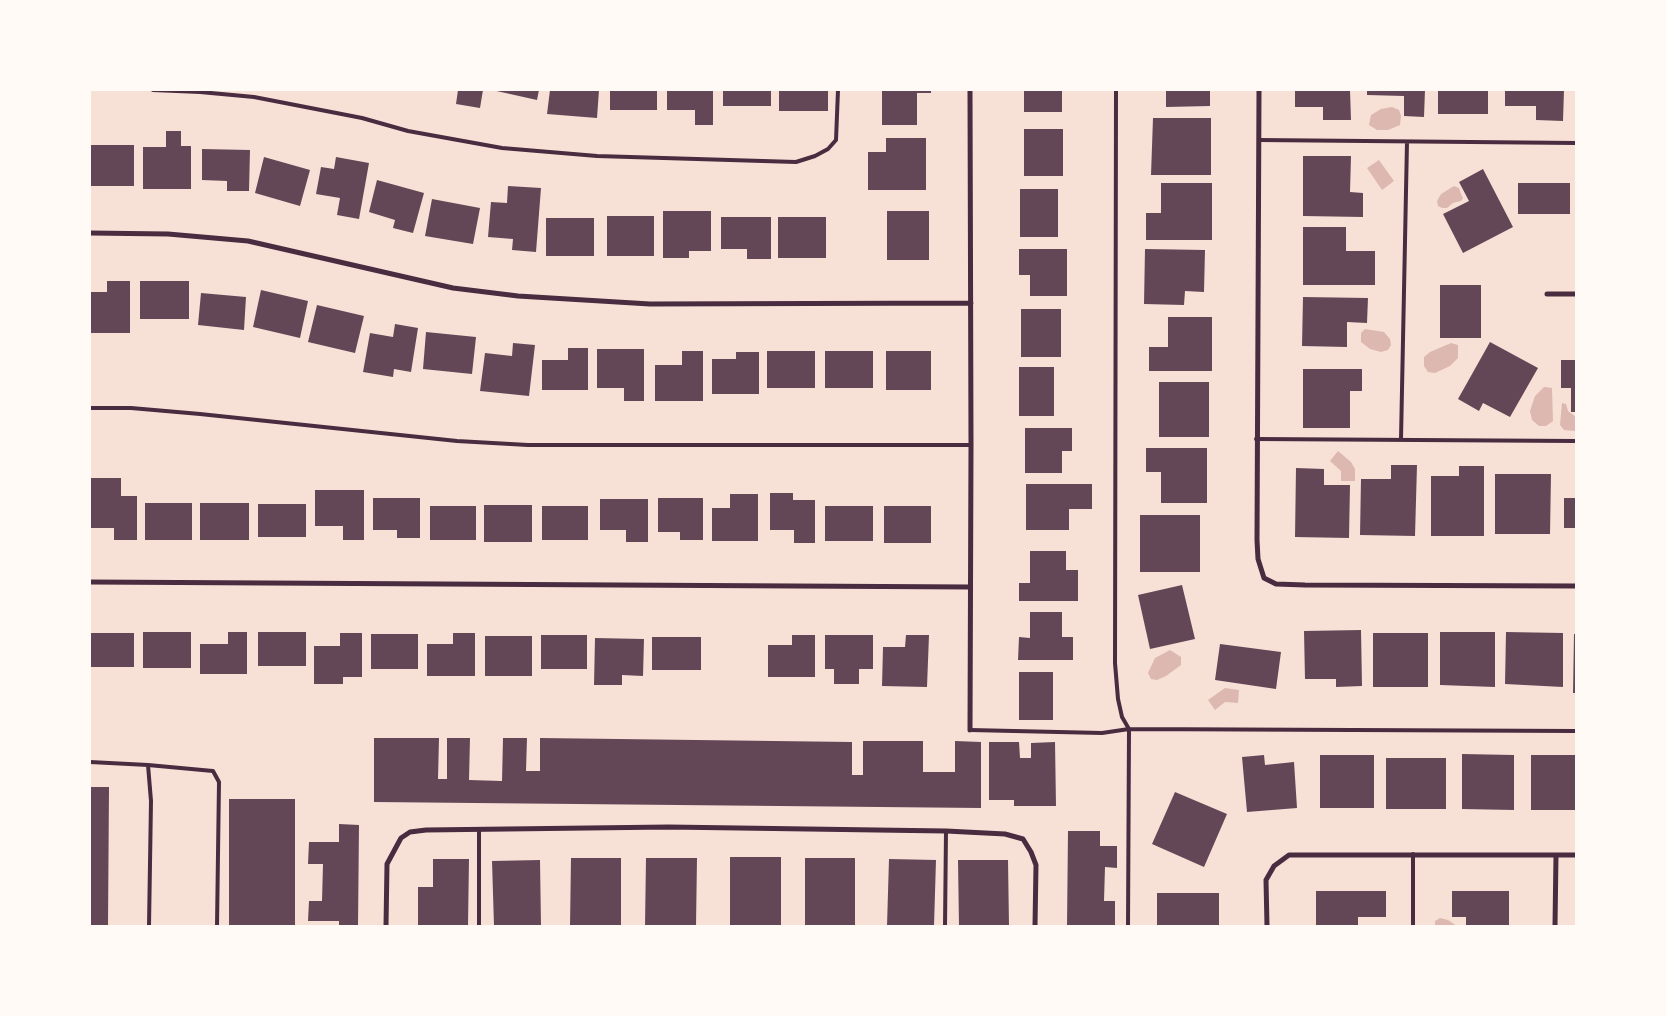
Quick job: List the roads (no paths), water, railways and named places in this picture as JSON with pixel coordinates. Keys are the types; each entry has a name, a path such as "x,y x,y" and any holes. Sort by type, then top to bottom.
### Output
{"street":[{"path":"970,90 970,730"},
{"path":"1259,90 1256,439 1258,559 1264,578 1276,584 1304,585 1576,586"},
{"path":"90,233 168,234 248,241 453,288 518,296 650,304 971,303"},
{"path":"1548,294 1576,294"},
{"path":"90,582 970,587"},
{"path":"386,926 387,864 401,838 410,832 426,830 669,827 946,831 1005,834 1023,839 1031,852 1036,866 1035,926"},
{"path":"1267,926 1266,880 1274,866 1290,855 1576,855"},
{"path":"1555,926 1556,855"}],"lane":[{"path":"153,90 254,97 362,118 408,131 502,148 597,156 796,162 816,156 828,149 836,140 838,90"},
{"path":"1116,90 1115,663 1118,699 1122,717 1129,729 1128,926"},
{"path":"1259,140 1576,143"},
{"path":"1401,439 1407,142"},
{"path":"90,408 131,408 457,441 528,445 971,444"},
{"path":"1256,439 1576,441"},
{"path":"970,730 1102,733 1129,729 1576,731"},
{"path":"90,762 213,771 219,782 217,926"},
{"path":"148,765 151,801 149,926"},
{"path":"479,829 479,926"},
{"path":"945,926 946,831"},
{"path":"1413,854 1413,926"}]}
